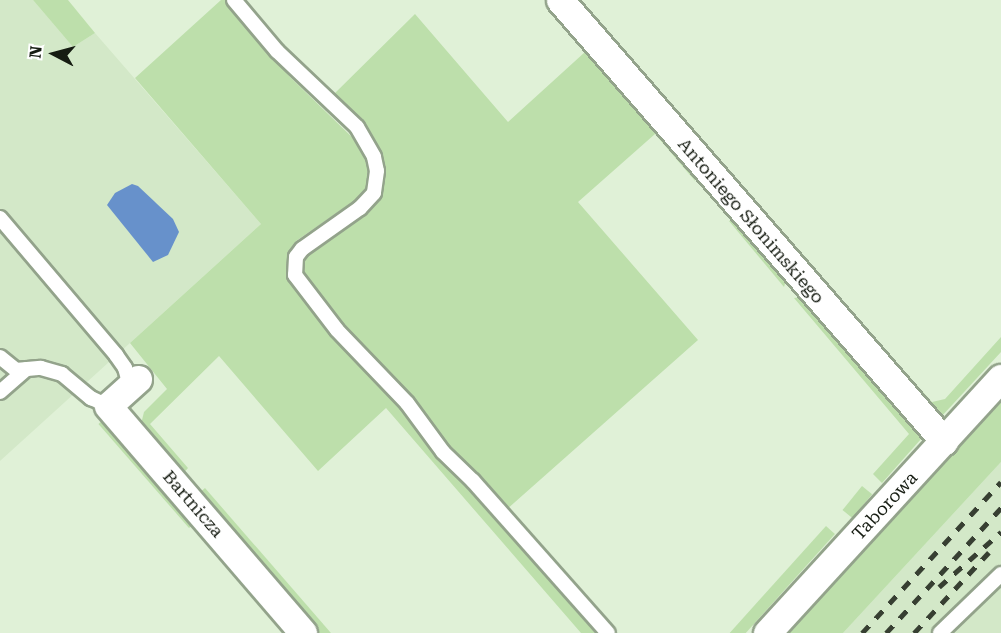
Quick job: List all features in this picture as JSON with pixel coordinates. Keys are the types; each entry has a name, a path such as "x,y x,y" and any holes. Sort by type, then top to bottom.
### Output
{"street":[{"name":"Antoniego Słonimskiego","path":"560,0 944,441"},
{"name":"Taborowa","path":"767,633 1001,378"},
{"path":"108,406 134,383"},
{"name":"Bartnicza","path":"108,406 303,633"}],"lane":[{"path":"234,0 278,51 357,127 374,157 377,171 374,193 360,208 302,249 296,257 295,275 337,330 407,403 443,452 608,633"},
{"path":"0,218 116,355 134,383"},
{"path":"0,357 16,370 41,368 62,374 91,398 108,406"},
{"path":"0,392 26,369"},
{"path":"939,633 1001,574"}],"shaded area":[{"path":"0,0 33,0 73,47 95,33 261,224 0,461"},
{"path":"33,0 68,0 95,33 73,47"},
{"path":"221,0 226,0 290,77 357,142 368,167 366,189 360,197 296,241 289,256 291,280 319,319 393,398 448,468 481,499 597,633 581,633 386,408 318,471 219,356 150,424 188,468 180,477 140,428 144,412 167,389 130,343 261,224 135,78"},
{"path":"415,14 508,122 585,52 556,18 559,14 697,174 695,181 655,134 578,202 698,340 506,510 452,455 387,373 340,325 303,278 300,268 301,261 309,251 368,209 378,153 358,120 332,96"},
{"path":"737,219 787,277 784,287 729,221"},
{"path":"804,297 920,433 921,439 882,483 873,474 909,434 794,298"},
{"path":"856,317 932,402 945,399 1001,337 1001,352 941,417 850,321"},
{"path":"1001,392 1001,462 843,633 781,633"},
{"path":"103,420 194,524 189,528 98,424"},
{"path":"1001,462 1001,633 843,633"},
{"path":"862,486 872,494 853,518 842,510"},
{"path":"205,488 331,633 315,633 196,496"},
{"path":"826,526 835,534 746,633 730,633"}],"water":[{"path":"132,184 138,186 173,219 179,232 168,255 153,262 107,205 115,193"}],"railway":[{"path":"862,633 1001,482"},
{"path":"886,633 1001,508"},
{"path":"939,587 1001,532"},
{"path":"914,633 989,552"}]}
